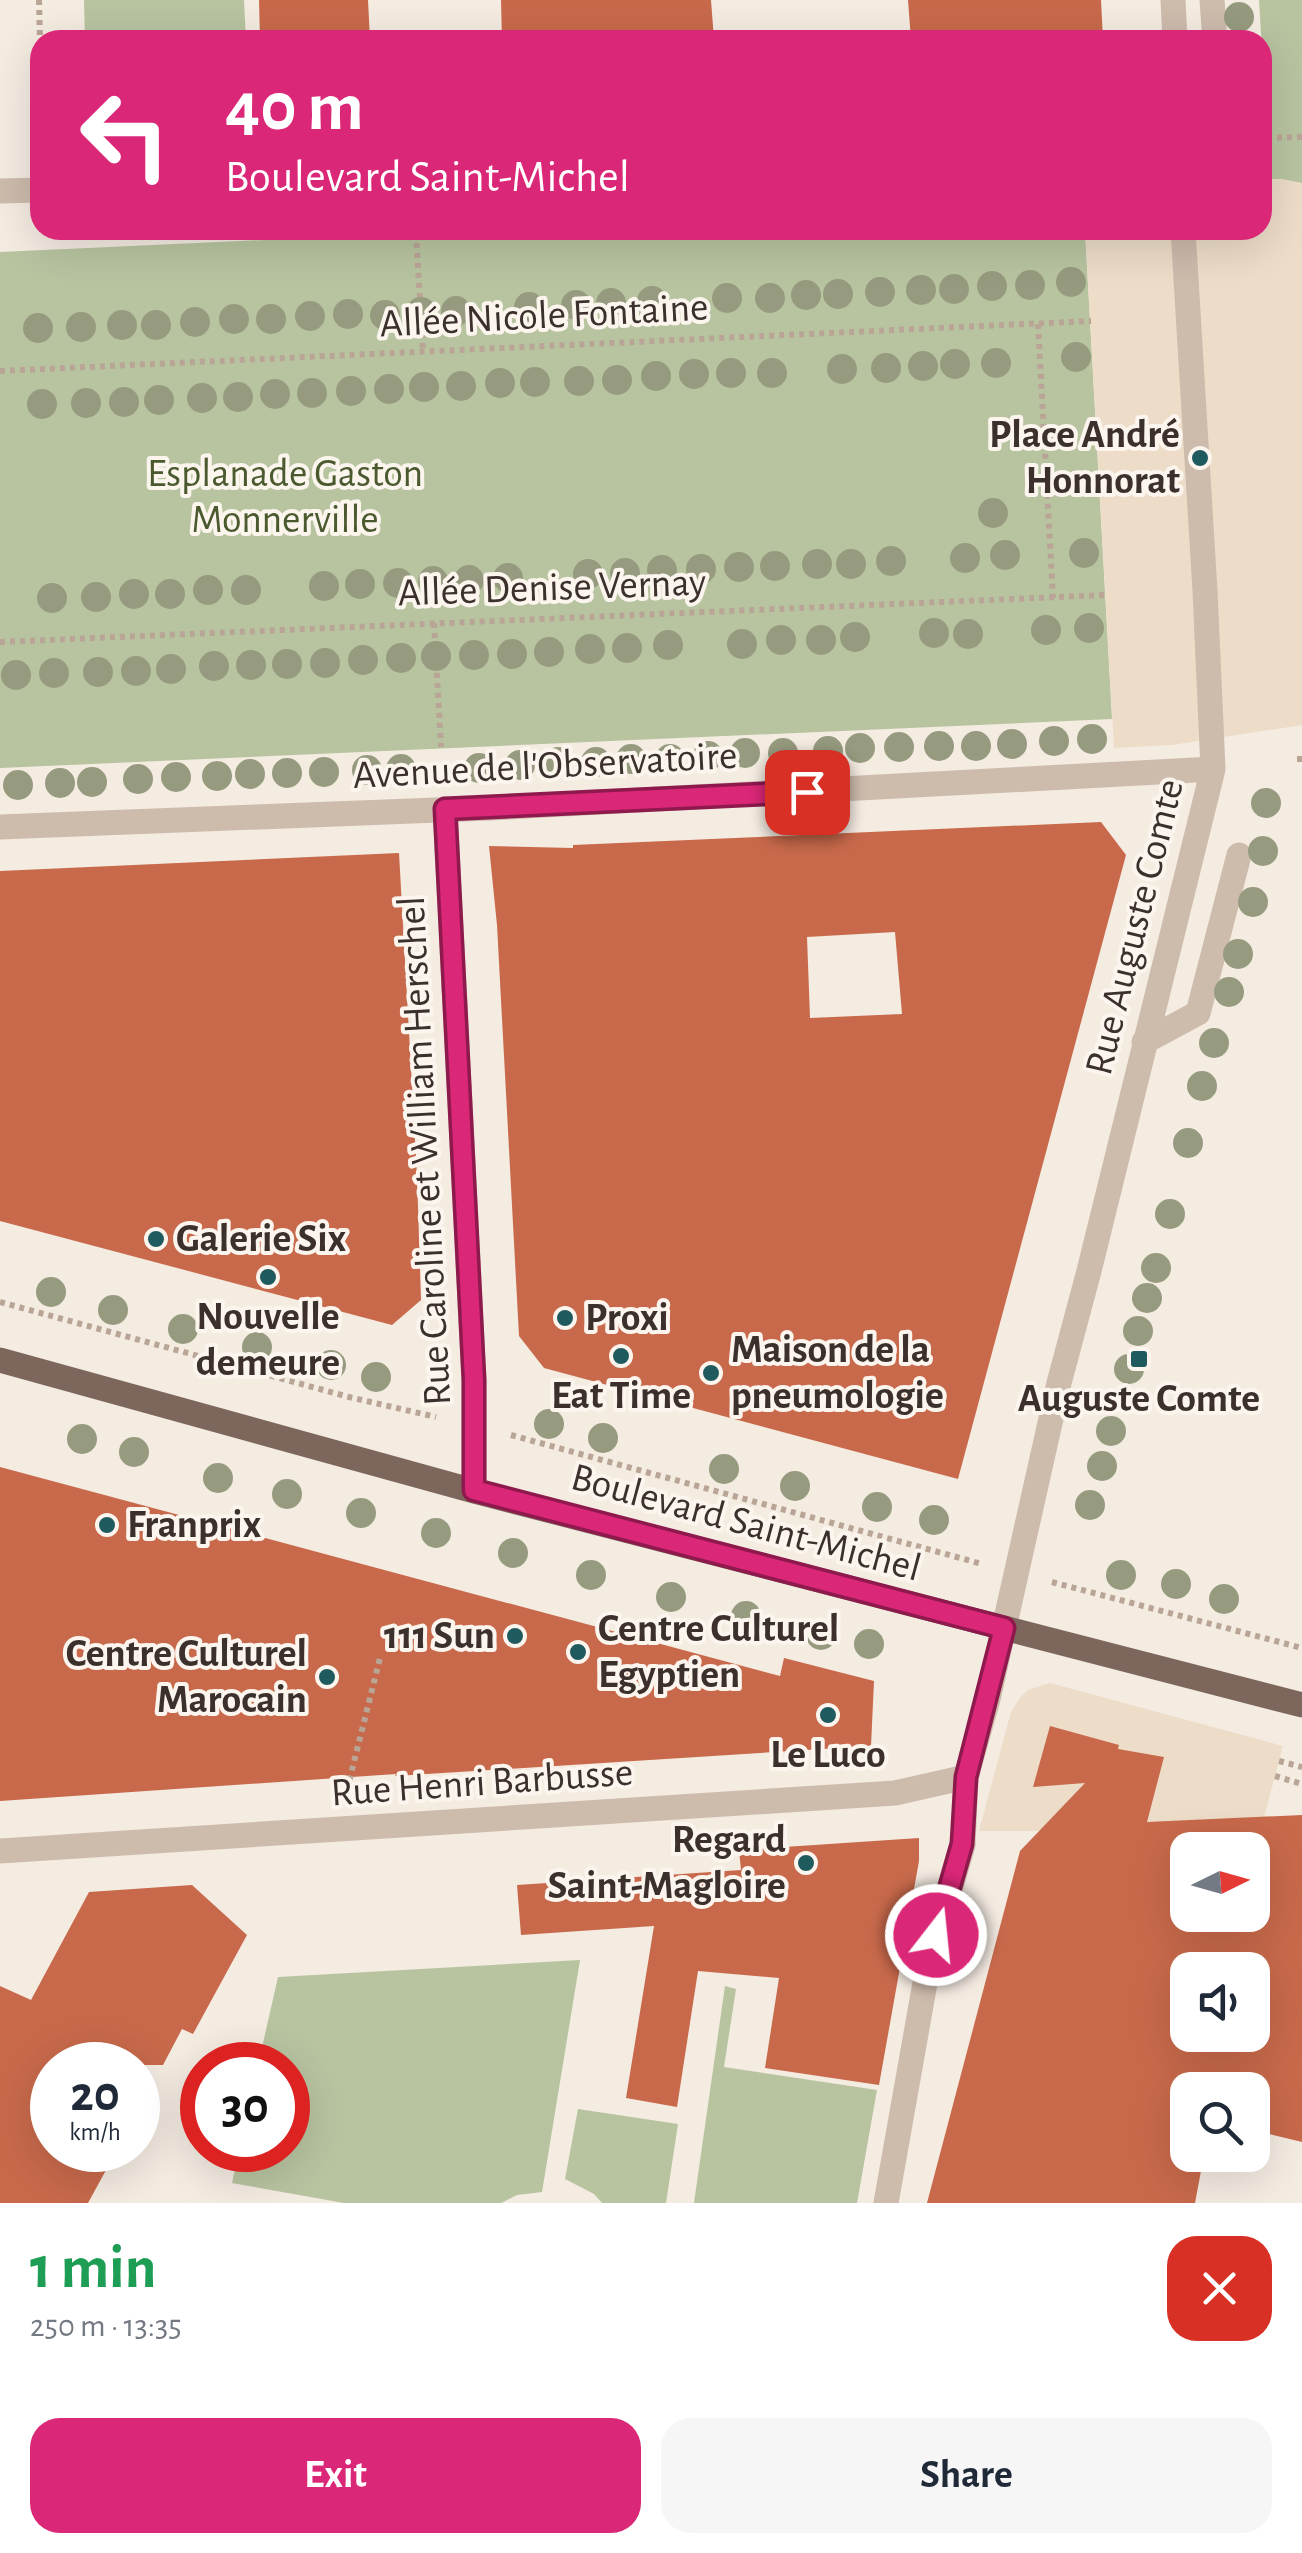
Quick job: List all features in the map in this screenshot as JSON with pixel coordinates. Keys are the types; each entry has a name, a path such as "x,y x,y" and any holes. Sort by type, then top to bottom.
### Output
{"main road":[{"name":"Boulevard Saint-Michel","path":"0,1360 474,1490 1302,1706"}],"street":[{"path":"1173,0 1174,30"},
{"path":"1212,0 1214,30"},
{"path":"0,192 30,190"},
{"name":"Rue Auguste Comte","path":"886,2203 928,1966 962,1844 966,1777 1059,1383 1212,769 1183,240"},
{"name":"Avenue de l'Observatoire","path":"0,827 445,809 1212,769"},
{"name":"Rue Caroline et William Herschel","path":"445,809 474,1380 474,1490"},
{"path":"1144,1042 1198,1014 1239,856"},
{"name":"Rue Henri Barbusse","path":"0,1851 895,1793 966,1777"}],"path":[{"path":"39,0 40,30"},
{"path":"1272,138 1302,137"},
{"path":"416,240 423,352"},
{"name":"Allée Nicole Fontaine","path":"0,371 1091,322"},
{"path":"1038,324 1052,598"},
{"name":"Allée Denise Vernay","path":"0,642 1106,596"},
{"path":"434,623 442,748"},
{"path":"0,1302 421,1414"},
{"name":"Boulevard Saint-Michel","path":"523,1439 963,1558"},
{"path":"1068,1586 1302,1648"},
{"path":"337,1830 380,1658"},
{"path":"1279,1760 1302,1767"},
{"path":"1275,1776 1302,1784"}],"green space":[{"path":"84,0 244,0 246,30 85,30"},
{"path":"1259,0 1302,0 1302,183 1272,180 1272,30 1261,30"},
{"name":"Esplanade Gaston Monnerville","path":"264,240 1086,240 1112,719 0,768 0,252"},
{"path":"580,1960 542,2192 517,2195 501,2203 344,2203 232,2183 234,2172 310,2172 310,2042 263,2042 278,1977"},
{"path":"725,1986 736,1989 724,2067 877,2090 857,2203 694,2203"},
{"path":"578,2109 678,2124 666,2203 602,2203 594,2194 565,2179"}],"shaded area":[{"name":"Place André Honnorat","path":"1272,179 1302,183 1302,725 1172,745 1114,748 1086,240 1272,240"},
{"path":"1050,1683 1283,1746 1264,1817 979,1831 1011,1712 1028,1690"}],"building":[{"path":"259,0 368,0 370,30 260,30"},
{"path":"501,0 711,0 713,30 502,30"},
{"path":"908,0 1101,0 1102,30 910,30"},
{"path":"1101,822 1126,855 958,1479 544,1368 519,1336 497,925 489,846","holes":["895,932 902,1014 810,1018 807,937"]},
{"path":"399,853 421,1300 392,1325 0,1221 0,871"},
{"path":"0,1467 780,1676 784,1658 874,1681 871,1746 0,1801"},
{"path":"1050,1726 1119,1745 1118,1749 1164,1757 1147,1822 1302,1815 1302,2142 1270,2134 1270,2072 1170,2072 1170,2172 1201,2172 1195,2203 927,2203 1020,1851 1085,1783 1033,1787"},
{"path":"919,1838 919,1861 879,2085 765,2068 779,1978 698,1971 677,2107 626,2098 654,1926 521,1935 517,1885 741,1870 739,1850"},
{"path":"192,1885 247,1935 193,2034 182,2029 163,2065 160,2042 30,2042 30,2172 105,2172 88,2203 0,2203 0,1986 31,2000 89,1892"}],"place":[{"name":"Place André Honnorat","path":"1200,458"},
{"name":"Galerie Six","path":"156,1239"},
{"name":"Nouvelle demeure","path":"268,1277"},
{"name":"Proxi","path":"565,1318"},
{"name":"Eat Time","path":"621,1356"},
{"name":"Auguste Comte","path":"1139,1359"},
{"name":"Maison de la pneumologie","path":"711,1373"},
{"name":"Franprix","path":"107,1525"},
{"name":"111 Sun","path":"515,1636"},
{"name":"Centre Culturel Egyptien","path":"578,1652"},
{"name":"Centre Culturel Marocain","path":"327,1677"},
{"name":"Le Luco","path":"828,1715"},
{"name":"Regard Saint-Magloire","path":"806,1863"}],"route":[{"path":"807,792 445,809 474,1380 474,1490 1004,1628 966,1777 962,1844 936,1935"}]}
